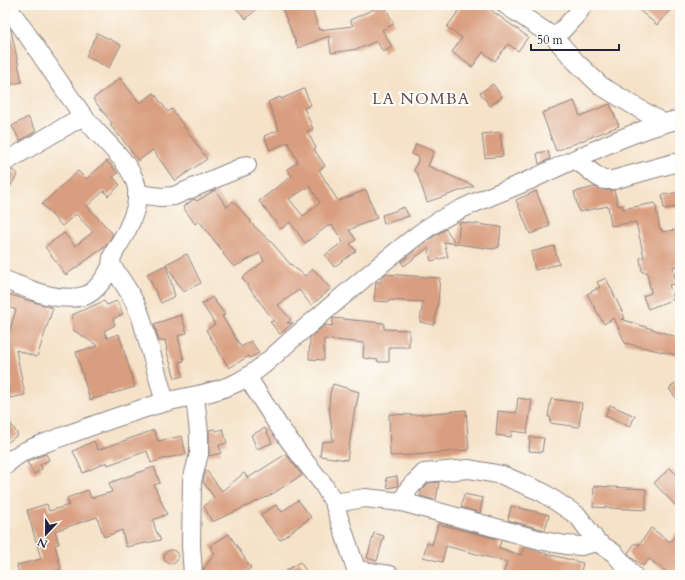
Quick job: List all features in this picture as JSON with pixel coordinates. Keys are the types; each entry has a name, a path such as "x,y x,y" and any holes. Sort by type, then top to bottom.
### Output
{"street":[{"path":"5,280 59,298 86,296 98,287 111,266 112,257 127,230 132,217 136,205 137,194 135,182 128,168 83,116 6,5"},
{"path":"506,5 555,38 576,62 601,86 663,123"},
{"path":"555,38 584,5"},
{"path":"5,162 83,116"},
{"path":"5,466 10,460 23,452 119,416 165,402 214,392 248,378 355,286 420,233 436,223 457,211 619,138 663,123 680,119"},
{"path":"575,159 604,180 614,180 674,163"},
{"path":"137,194 161,197 174,196 247,165"},
{"path":"111,266 129,291 136,304 165,402"},
{"path":"248,378 278,425 323,484 334,502 357,573 390,575"},
{"path":"193,575 191,545 192,481 199,454 199,434 195,397"},
{"path":"402,502 409,488 424,473 469,469 502,476 542,492 578,516 597,542 614,553 633,575"},
{"path":"334,502 365,498 402,502 544,541 581,546 597,542"}],"building":[{"path":"233,5 261,5 246,19"},
{"path":"281,5 311,5 319,30 353,26 350,20 374,9 372,5 384,5 394,24 382,30 392,47 383,52 377,41 358,49 331,53 329,36 298,48"},
{"path":"463,5 484,5 528,37 518,51 508,44 495,61 483,52 472,67 452,52 462,38 447,27"},
{"path":"633,5 674,5 657,25"},
{"path":"5,22 11,30 22,82 5,86"},
{"path":"97,33 121,45 109,68 86,56"},
{"path":"120,78 140,103 154,93 168,112 172,109 207,159 175,181 153,150 138,161 110,125 112,123 93,99"},
{"path":"493,84 502,97 490,106 480,93"},
{"path":"304,89 311,105 304,108 313,129 307,131 316,148 314,149 325,166 319,170 338,201 366,190 377,218 349,230 356,240 350,244 356,251 334,267 325,255 343,242 332,225 330,227 329,225 305,243 290,222 281,229 259,201 292,176 287,169 298,162 288,142 270,150 264,136 279,130 268,102 280,97 281,99","holes":["310,186 320,203 303,216 289,199"]},
{"path":"574,101 580,116 610,104 619,126 556,151 542,113"},
{"path":"28,117 36,131 20,141 12,126"},
{"path":"500,132 503,156 485,158 482,134"},
{"path":"416,144 434,151 428,166 474,186 427,202 417,173 414,171 419,157 412,154"},
{"path":"548,151 550,159 539,164 537,153"},
{"path":"107,161 118,173 113,177 120,185 108,196 104,191 87,206 113,234 106,246 66,275 45,247 64,233 75,246 93,232 76,214 62,226 42,204 78,171 86,179"},
{"path":"12,170 18,174 5,195 5,172"},
{"path":"595,187 604,190 614,190 618,206 622,205 623,209 655,203 660,229 662,229 662,232 680,229 680,265 673,267 676,284 669,285 674,299 648,309 643,296 651,293 647,272 642,272 640,258 644,257 636,222 611,226 608,206 579,212 574,192"},
{"path":"215,190 227,207 233,201 251,221 250,222 273,244 291,265 305,276 313,269 331,289 311,305 299,290 278,305 291,320 287,323 293,323 280,334 270,322 274,321 242,278 264,261 260,253 234,267 199,221 195,224 183,207 194,199 197,201"},
{"path":"536,191 550,226 530,234 516,200"},
{"path":"680,192 680,207 664,209 662,195"},
{"path":"404,207 409,216 384,224 382,215"},
{"path":"460,222 501,227 499,247 493,249 457,244"},
{"path":"446,229 456,244 444,242 448,257 431,261 428,248 404,266 401,262 425,242"},
{"path":"554,246 559,264 535,270 531,252"},
{"path":"187,254 201,283 183,292 166,264"},
{"path":"166,265 175,296 161,303 147,274"},
{"path":"386,274 440,278 434,325 420,322 423,302 389,300 389,302 374,301 376,282 381,282 381,277"},
{"path":"606,278 625,318 621,319 680,338 680,356 625,343 614,318 604,324 587,294 600,287 597,282"},
{"path":"8,294 53,308 37,357 16,350 25,395 10,398 5,374 5,345 16,310 5,306"},
{"path":"212,297 225,315 222,316 241,347 251,341 259,353 250,358 249,356 229,368 206,330 215,324 202,304"},
{"path":"104,301 107,305 117,301 123,314 113,319 115,325 104,331 107,338 119,334 135,387 90,400 76,352 98,346 73,330 72,315"},
{"path":"181,315 187,333 178,336 184,361 179,362 183,376 175,378 166,349 165,340 159,341 154,324"},
{"path":"333,318 384,323 384,329 409,330 409,347 389,347 389,362 378,362 378,360 363,358 364,343 324,339 324,360 309,359 310,337 325,325 332,326"},
{"path":"680,379 680,403 669,389"},
{"path":"333,384 359,392 355,407 347,460 320,456 322,442 333,441 329,407 330,393"},
{"path":"518,398 532,400 527,433 512,431 511,437 496,435 498,411 516,413"},
{"path":"551,399 582,403 579,427 550,423 551,417 548,417"},
{"path":"610,405 635,416 630,427 605,416"},
{"path":"466,410 469,450 390,456 389,414 413,415"},
{"path":"5,415 18,435 5,444"},
{"path":"265,428 272,443 257,449 251,435"},
{"path":"215,429 216,431 223,429 227,443 219,445 221,453 209,456 209,430"},
{"path":"154,430 158,441 182,436 186,454 151,463 147,451 108,465 107,462 83,473 73,451 94,441 98,450"},
{"path":"530,437 544,438 542,452 529,451"},
{"path":"46,454 49,460 40,465 42,469 34,474 27,462"},
{"path":"286,454 302,475 269,496 212,522 204,506 214,497 203,482 206,470 222,491 244,473 248,478"},
{"path":"154,467 160,483 154,485 167,514 153,520 156,531 161,540 126,547 122,530 104,537 97,517 55,531 59,544 55,545 61,569 34,575 19,575 17,565 41,559 27,510 47,504 49,511 69,505 67,498 88,490 91,498 112,492 109,483"},
{"path":"670,468 680,478 680,510 654,483"},
{"path":"397,476 398,486 388,488 386,478"},
{"path":"439,482 436,500 420,496 421,491 429,483"},
{"path":"594,486 646,489 646,510 593,507"},
{"path":"464,494 483,498 480,513 461,507"},
{"path":"298,500 311,517 280,540 260,515 276,505 282,512"},
{"path":"511,506 549,515 545,530 508,520"},
{"path":"438,524 501,540 499,548 521,555 524,547 583,563 580,575 503,575 507,562 446,546 442,562 423,557 427,543 432,545"},
{"path":"651,528 670,542 680,529 680,575 671,575 649,559 643,566 633,559 628,553 635,543 639,545"},
{"path":"374,533 384,536 377,561 367,558"},
{"path":"229,534 251,568 240,575 203,575 203,569 215,554 210,546"},
{"path":"171,550 176,552 178,557 176,562 171,564 166,562 164,557 166,552"},
{"path":"300,562 309,575 279,575"}],"district":[{"name":"LA NOMBA","path":"421,98"}]}
